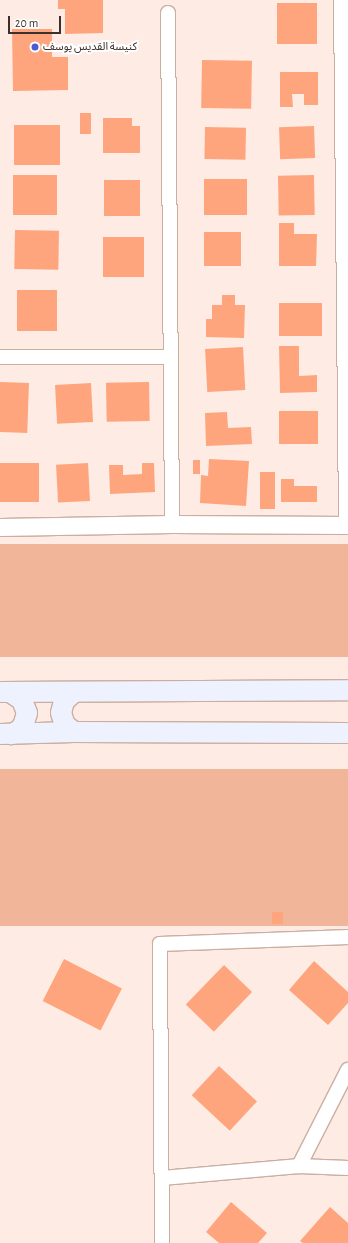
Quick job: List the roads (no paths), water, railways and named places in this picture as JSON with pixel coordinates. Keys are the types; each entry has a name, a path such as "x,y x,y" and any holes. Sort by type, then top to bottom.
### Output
{"main road":[{"path":"5,692 348,690"},
{"path":"5,692 22,700 27,713 23,726 18,731 6,734"},
{"path":"74,692 64,701 61,713 65,724 74,732"},
{"path":"6,734 74,732 348,733"}],"street":[{"path":"0,527 172,524 347,525 345,49 341,0"},
{"path":"168,13 172,524"},
{"path":"0,357 171,357"},
{"path":"162,1243 160,944 348,937"},
{"path":"299,1166 348,1070"},
{"path":"162,1178 299,1166 348,1168"}],"place":[{"name":"كنيسة القديس يوسف","path":"35,47"}]}
